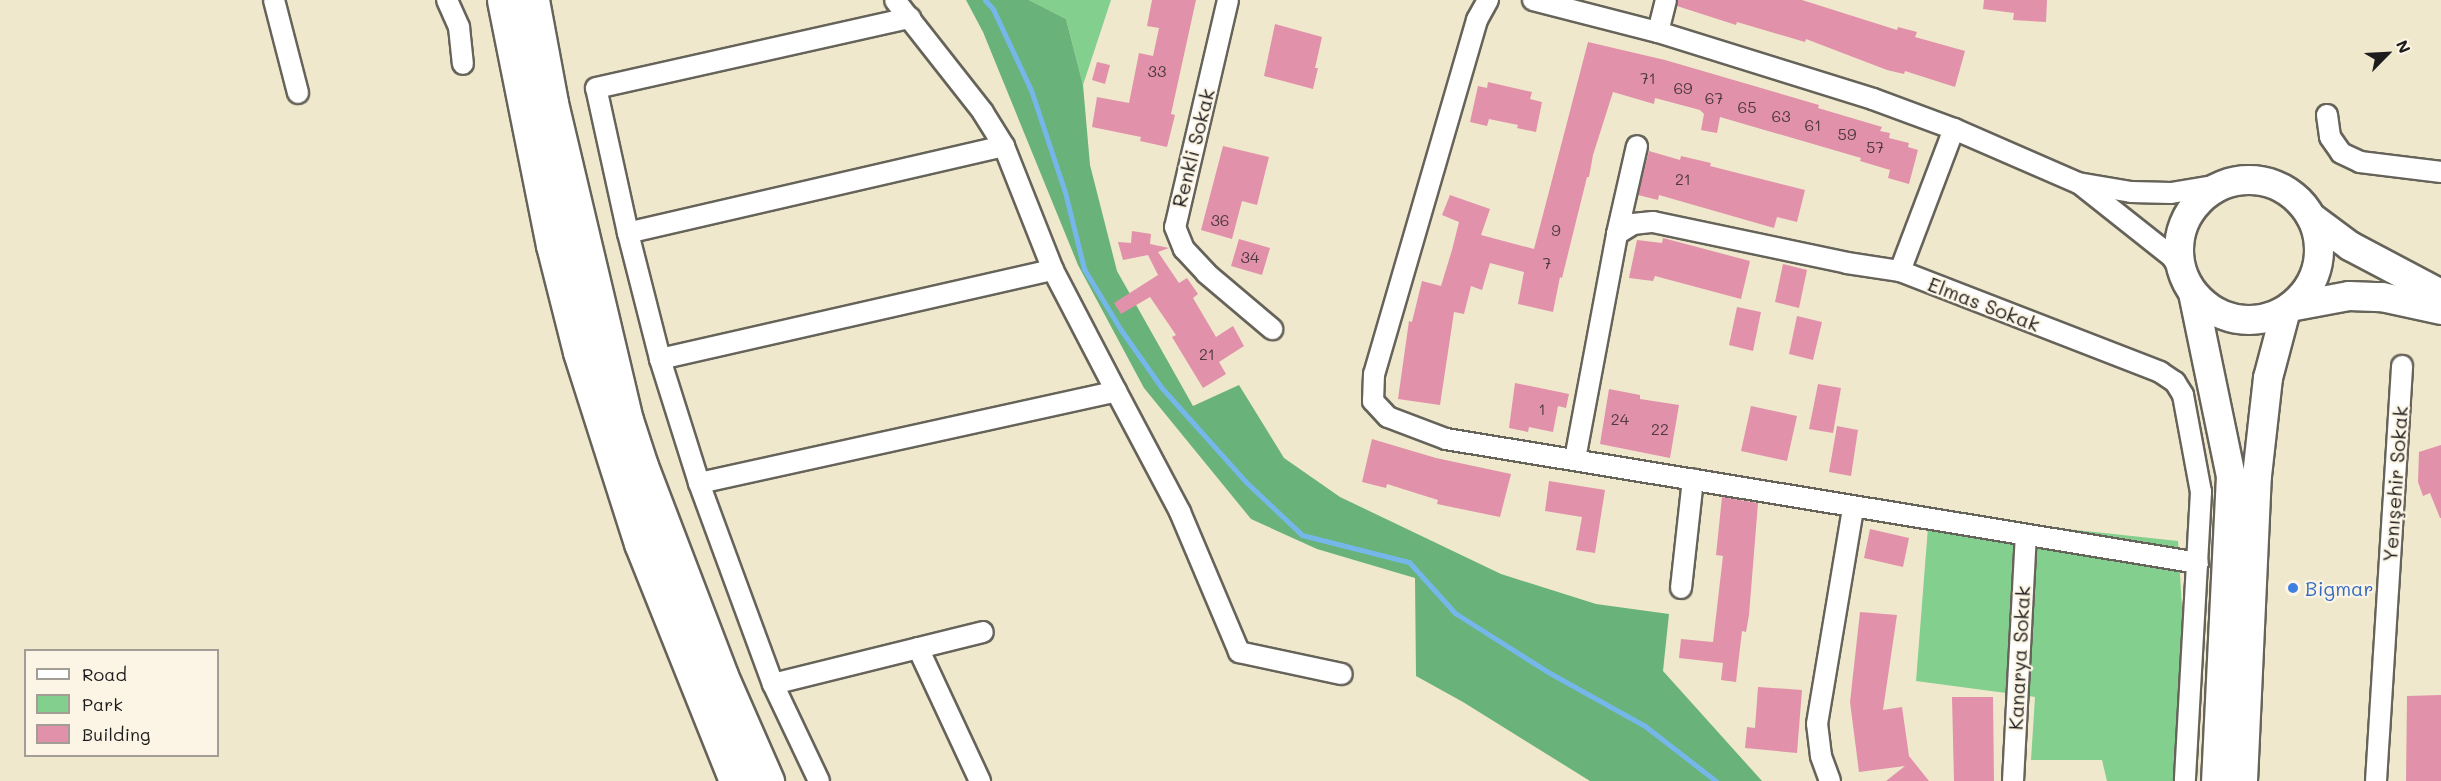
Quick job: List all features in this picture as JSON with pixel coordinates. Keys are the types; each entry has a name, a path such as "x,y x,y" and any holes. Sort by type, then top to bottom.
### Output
{"highway":[{"path":"504,0 540,186 580,352 641,543 736,781"},
{"path":"532,0 550,103 626,420 641,466 721,676 767,781"},
{"path":"549,0 626,420"}],"street":[{"path":"274,0 298,93"},
{"path":"447,0 459,27 463,63"},
{"path":"895,0 983,112 1004,146 1053,270 1180,512 1239,652 1342,674"},
{"name":"Renkli Sokak","path":"1228,0 1175,227 1184,249 1206,273 1272,329"},
{"path":"1488,0 1477,21 1374,374 1373,401 1388,417 1446,439 1575,459 1853,508 2198,563"},
{"path":"1533,0 1658,32 1873,99 1954,129 2078,183 2131,192 2171,193 2240,180 2261,180 2290,194 2311,217 2350,246 2441,294"},
{"path":"1658,32 1666,0"},
{"path":"819,781 773,684 699,483 660,358 628,233 596,88 910,18"},
{"path":"2327,116 2330,137 2341,153 2360,162 2441,172"},
{"path":"1900,271 1954,129"},
{"path":"628,233 1004,146"},
{"path":"1575,459 1617,234 1637,146"},
{"path":"2078,183 2172,257 2188,284 2208,307 2227,317 2247,320 2268,318 2288,309 2349,296 2382,297 2441,310"},
{"path":"2216,781 2232,476 2179,254 2189,213 2202,197 2220,185"},
{"path":"2243,781 2257,476 2268,378 2288,309 2305,293 2315,276 2318,246 2311,217"},
{"name":"Elmas Sokak","path":"1617,234 1633,225 1653,222 1847,263 1900,271 2160,372 2175,382 2183,395 2201,492 2185,781"},
{"path":"660,358 1053,270"},
{"name":"Yenışehir Sokak","path":"2376,781 2402,366"},
{"path":"699,483 1116,391"},
{"path":"1681,588 1693,480"},
{"path":"1830,781 1821,756 1817,724 1853,508"},
{"name":"Kanarya Sokak","path":"2013,781 2026,536"},
{"path":"773,684 983,632"},
{"path":"918,648 980,781"},
{"path":"2193,650 2224,651"}],"green space":[{"path":"966,0 1029,0 1066,19 1083,85 1090,165 1117,271 1193,406 1239,385 1284,458 1340,497 1501,574 1596,604 1669,614 1663,671 1762,781 1590,781 1463,702 1416,676 1415,578 1317,549 1251,519 1144,388 1078,265 983,32"},
{"path":"1029,0 1111,0 1083,85 1066,19"},
{"path":"1929,514 2178,541 2185,657 2175,781 2107,781 2102,760 2031,760 2035,697 1916,681"}],"building":[{"path":"1152,0 1196,0 1171,114 1175,115 1167,147 1140,141 1141,137 1092,127 1097,97 1129,103 1139,53 1153,56 1159,28 1147,26"},
{"path":"1678,0 1802,0 1897,30 1898,27 1917,32 1915,37 1965,51 1955,87 1905,71 1904,74 1887,70 1806,39 1805,42 1737,22 1736,25 1677,6"},
{"path":"1984,0 2047,0 2046,22 2013,20 2014,13 1983,9"},
{"path":"1275,24 1322,37 1313,89 1264,76"},
{"path":"1588,42 1665,60 1819,105 1818,108 1882,127 1880,131 1890,133 1889,138 1909,143 1908,147 1918,150 1909,184 1888,178 1890,170 1860,161 1861,158 1720,117 1717,133 1701,130 1704,114 1700,110 1655,98 1654,104 1613,92 1593,155 1589,177 1587,177 1553,312 1518,304 1524,272 1490,263 1482,290 1471,286 1464,314 1454,312 1440,405 1398,399 1409,321 1412,322 1422,281 1441,286 1452,250 1459,222 1442,215 1450,195 1490,209 1481,235 1534,249"},
{"path":"1097,62 1110,65 1105,84 1092,80"},
{"path":"1488,82 1532,92 1530,99 1542,102 1536,132 1517,128 1518,125 1489,119 1487,126 1470,122 1478,86 1487,88"},
{"path":"1223,146 1269,157 1257,205 1242,201 1232,239 1201,230"},
{"path":"1649,151 1680,160 1681,156 1711,163 1710,166 1805,190 1797,222 1777,217 1774,228 1659,195 1658,200 1638,195"},
{"path":"1132,231 1151,234 1150,244 1169,248 1158,252 1179,283 1187,278 1198,294 1193,298 1216,337 1233,326 1244,346 1219,362 1226,374 1203,388 1172,337 1176,335 1150,297 1121,314 1114,303 1158,275 1148,255 1123,260 1118,242 1131,243"},
{"path":"1663,238 1750,261 1741,299 1655,276 1653,281 1629,278 1637,240 1662,243"},
{"path":"1239,239 1270,248 1262,275 1231,266"},
{"path":"1783,264 1807,270 1799,308 1775,302"},
{"path":"1737,307 1761,312 1753,351 1729,345"},
{"path":"1797,316 1822,322 1813,360 1789,354"},
{"path":"1515,383 1569,394 1566,408 1558,406 1553,432 1529,427 1528,432 1509,428"},
{"path":"1818,384 1841,388 1833,433 1809,429"},
{"path":"1609,389 1640,395 1640,399 1679,405 1670,458 1600,444"},
{"path":"1751,406 1797,416 1787,461 1741,451"},
{"path":"1837,426 1858,430 1851,476 1829,472"},
{"path":"1372,439 1436,458 1511,474 1500,517 1437,504 1438,500 1387,484 1386,488 1362,482"},
{"path":"2441,445 2440,518 2430,493 2423,496 2418,482 2419,452"},
{"path":"1549,481 1605,490 1595,553 1576,550 1582,517 1545,511"},
{"path":"1722,497 1758,503 1749,615 1746,632 1742,631 1736,682 1721,680 1723,663 1679,658 1681,639 1713,642 1723,556 1716,555"},
{"path":"1870,529 1909,538 1903,567 1864,558"},
{"path":"1860,612 1897,615 1883,710 1902,707 1909,756 1929,781 1886,781 1905,766 1859,772 1850,702"},
{"path":"1758,687 1802,690 1797,753 1745,748 1747,727 1755,728"},
{"path":"2441,695 2441,781 2406,781 2407,696"},
{"path":"1952,697 1993,697 1994,781 1954,781"}],"waterway":[{"path":"985,0 993,9 1031,90 1065,192 1084,269 1121,330 1161,387 1246,482 1302,535 1409,562 1455,613 1548,672 1645,726 1716,781"}],"place":[{"name":"Bigmar","path":"2293,588"}]}
